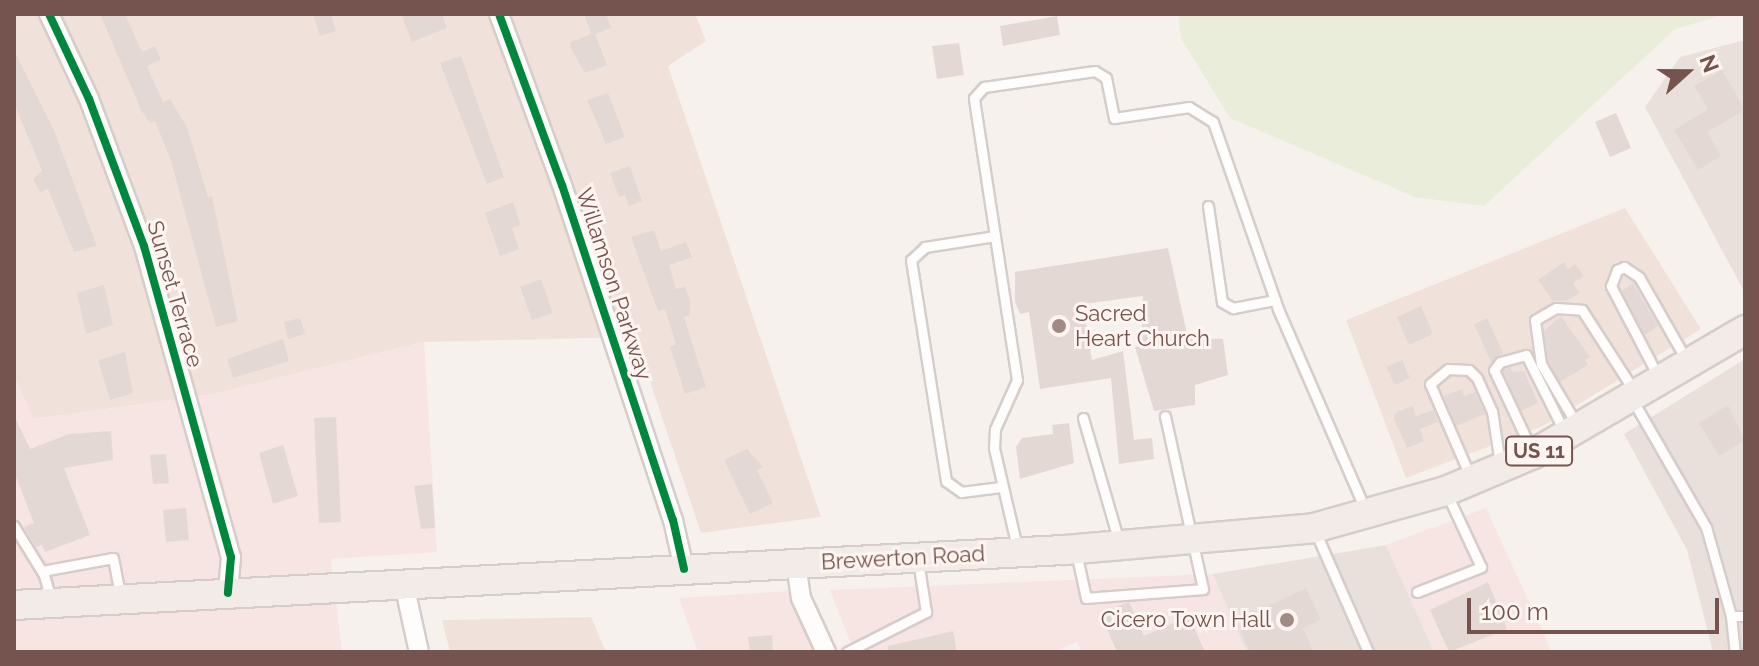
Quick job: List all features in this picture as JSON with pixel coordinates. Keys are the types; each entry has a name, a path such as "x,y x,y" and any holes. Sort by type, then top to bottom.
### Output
{"main road":[{"name":"Brewerton Road","path":"14,605 1075,550 1192,542 1314,528 1459,486 1533,454 1573,434 1745,330"}],"street":[{"name":"Sunset Terrace","path":"49,14 95,113 144,246 231,557 228,593"},
{"name":"Willamson Parkway","path":"499,14 562,185 673,520 684,569"},
{"path":"796,563 801,598 826,652"},
{"path":"404,584 419,652"}],"lane":[{"path":"1019,553 1001,487 995,429 1017,380 974,98 984,87 1095,71 1106,78 1114,118 1189,107 1213,122 1275,300 1367,514"},
{"path":"1208,206 1222,302 1233,308 1275,300"},
{"path":"995,236 925,247 911,260 946,481 961,492 1001,487"},
{"path":"1689,364 1639,277 1624,267 1617,270 1611,286 1643,392 1706,527 1731,616 1735,652"},
{"path":"1573,434 1541,364 1535,320 1556,308 1582,310 1643,392"},
{"path":"1533,454 1494,370 1500,362 1526,355 1573,434"},
{"path":"1417,592 1481,567 1430,384 1448,369 1469,370 1477,378 1492,411 1492,435 1501,468"},
{"path":"1075,550 1086,598 1203,589 1165,416"},
{"path":"1083,418 1120,547"},
{"path":"14,526 42,571 52,602"},
{"path":"1314,528 1368,652"},
{"path":"847,652 926,612 917,557"},
{"path":"42,571 113,558 120,599"},
{"path":"1731,616 1745,616"}],"shaded area":[{"path":"14,14 695,14 706,41 668,66 821,517 701,533 635,337 424,342 214,394 33,419 14,376"},
{"path":"1745,40 1745,293 1645,107 1680,57"},
{"path":"1625,208 1701,329 1543,426 1406,478 1346,320"},
{"path":"424,342 437,552 331,559 342,652 14,652 14,376 34,419 214,394"},
{"path":"1745,359 1745,652 1713,652 1687,550 1624,434"},
{"path":"1486,508 1552,652 1434,652 1386,545"},
{"path":"1386,545 1434,652 1247,652 1213,574"},
{"path":"1213,574 1247,652 1082,652 1077,642 1055,652 854,652 830,590"},
{"path":"792,591 820,652 698,652 679,598"},
{"path":"591,617 606,652 450,652 442,620"}],"green space":[{"path":"1178,14 1727,14 1675,29 1484,206 1415,197 1230,118 1181,38"}],"building":[{"path":"100,14 125,14 142,52 155,46 161,60 147,66 163,102 170,99 187,127 208,197 212,196 238,321 216,327 171,161 155,121 150,123 141,110"},
{"path":"313,14 331,14 336,31 320,36"},
{"path":"401,14 442,14 447,28 412,42"},
{"path":"584,14 606,14 611,28 595,34 607,65 585,73 570,47 571,42 591,34"},
{"path":"1057,16 1060,35 1003,46 1000,26"},
{"path":"959,43 964,75 937,79 932,46"},
{"path":"14,50 54,130 97,246 74,252 48,189 40,192 33,179 42,171 14,103"},
{"path":"461,56 504,177 487,184 440,63"},
{"path":"1722,70 1745,110 1707,132 1721,156 1698,170 1674,130 1708,109 1694,86"},
{"path":"608,93 625,137 606,144 587,100"},
{"path":"1616,113 1631,148 1610,157 1595,122"},
{"path":"630,166 642,201 629,206 625,195 619,197 610,173"},
{"path":"513,202 521,225 512,228 519,249 500,256 485,213"},
{"path":"654,230 661,251 686,242 692,257 669,265 676,289 685,287 690,300 690,315 684,317 706,387 685,394 670,347 676,344 665,309 658,311 631,237"},
{"name":"Sacred Heart Church","path":"1168,248 1188,338 1223,339 1228,375 1195,385 1195,405 1154,411 1135,347 1141,345 1143,296 1083,304 1092,360 1123,351 1134,440 1152,438 1154,459 1119,464 1111,378 1040,389 1029,312 1020,314 1015,302 1015,272"},
{"path":"1564,262 1568,269 1575,264 1584,276 1573,283 1580,293 1566,301 1553,301 1538,280"},
{"path":"541,279 553,313 532,320 520,287"},
{"path":"1633,283 1658,326 1645,335 1622,291"},
{"path":"104,285 113,325 86,334 77,293"},
{"path":"1421,306 1433,334 1409,345 1397,317"},
{"path":"1561,316 1590,357 1585,360 1588,365 1560,382 1548,361 1544,331"},
{"path":"300,318 305,334 288,339 284,322"},
{"path":"1487,318 1503,353 1491,362 1474,324"},
{"path":"283,339 289,361 233,378 227,359"},
{"path":"125,352 133,393 110,400 98,360"},
{"path":"1402,360 1410,378 1395,385 1386,367"},
{"path":"1510,367 1512,372 1524,371 1538,403 1521,411 1503,371"},
{"path":"1462,389 1464,396 1475,392 1485,414 1456,426 1444,396"},
{"path":"1728,405 1745,440 1719,456 1699,423"},
{"path":"1413,406 1416,416 1433,410 1438,422 1420,429 1424,441 1407,448 1394,419 1396,412"},
{"path":"14,415 30,449 69,434 111,431 113,460 64,468 90,535 45,552 42,545 36,547 24,527 34,523 14,472"},
{"path":"336,417 341,522 319,523 314,418"},
{"path":"1069,423 1074,463 1020,479 1016,447 1022,438 1053,434 1052,425"},
{"path":"283,445 298,496 273,504 259,453"},
{"path":"747,449 763,467 757,470 773,503 750,514 724,460"},
{"path":"166,454 169,483 153,484 150,455"},
{"path":"432,484 435,528 421,529 414,486"},
{"path":"186,508 189,540 166,542 163,510"},
{"path":"1488,582 1507,629 1449,652 1430,610"},
{"name":"Cicero Town Hall","path":"1306,588 1321,620 1303,628 1314,652 1249,650 1239,627 1253,620 1250,614"},
{"path":"1129,602 1144,636 1189,616 1205,652 1117,652 1100,613"},
{"path":"953,631 957,652 888,652 888,646"},
{"path":"772,635 773,652 750,652 748,637"}],"cycle path":[{"path":"49,14 89,99 144,246 231,557 228,593"},
{"path":"499,14 562,185 673,520 684,569"}],"place":[{"name":"Sacred Heart Church","path":"1059,326"},
{"name":"Cicero Town Hall","path":"1287,620"}]}
